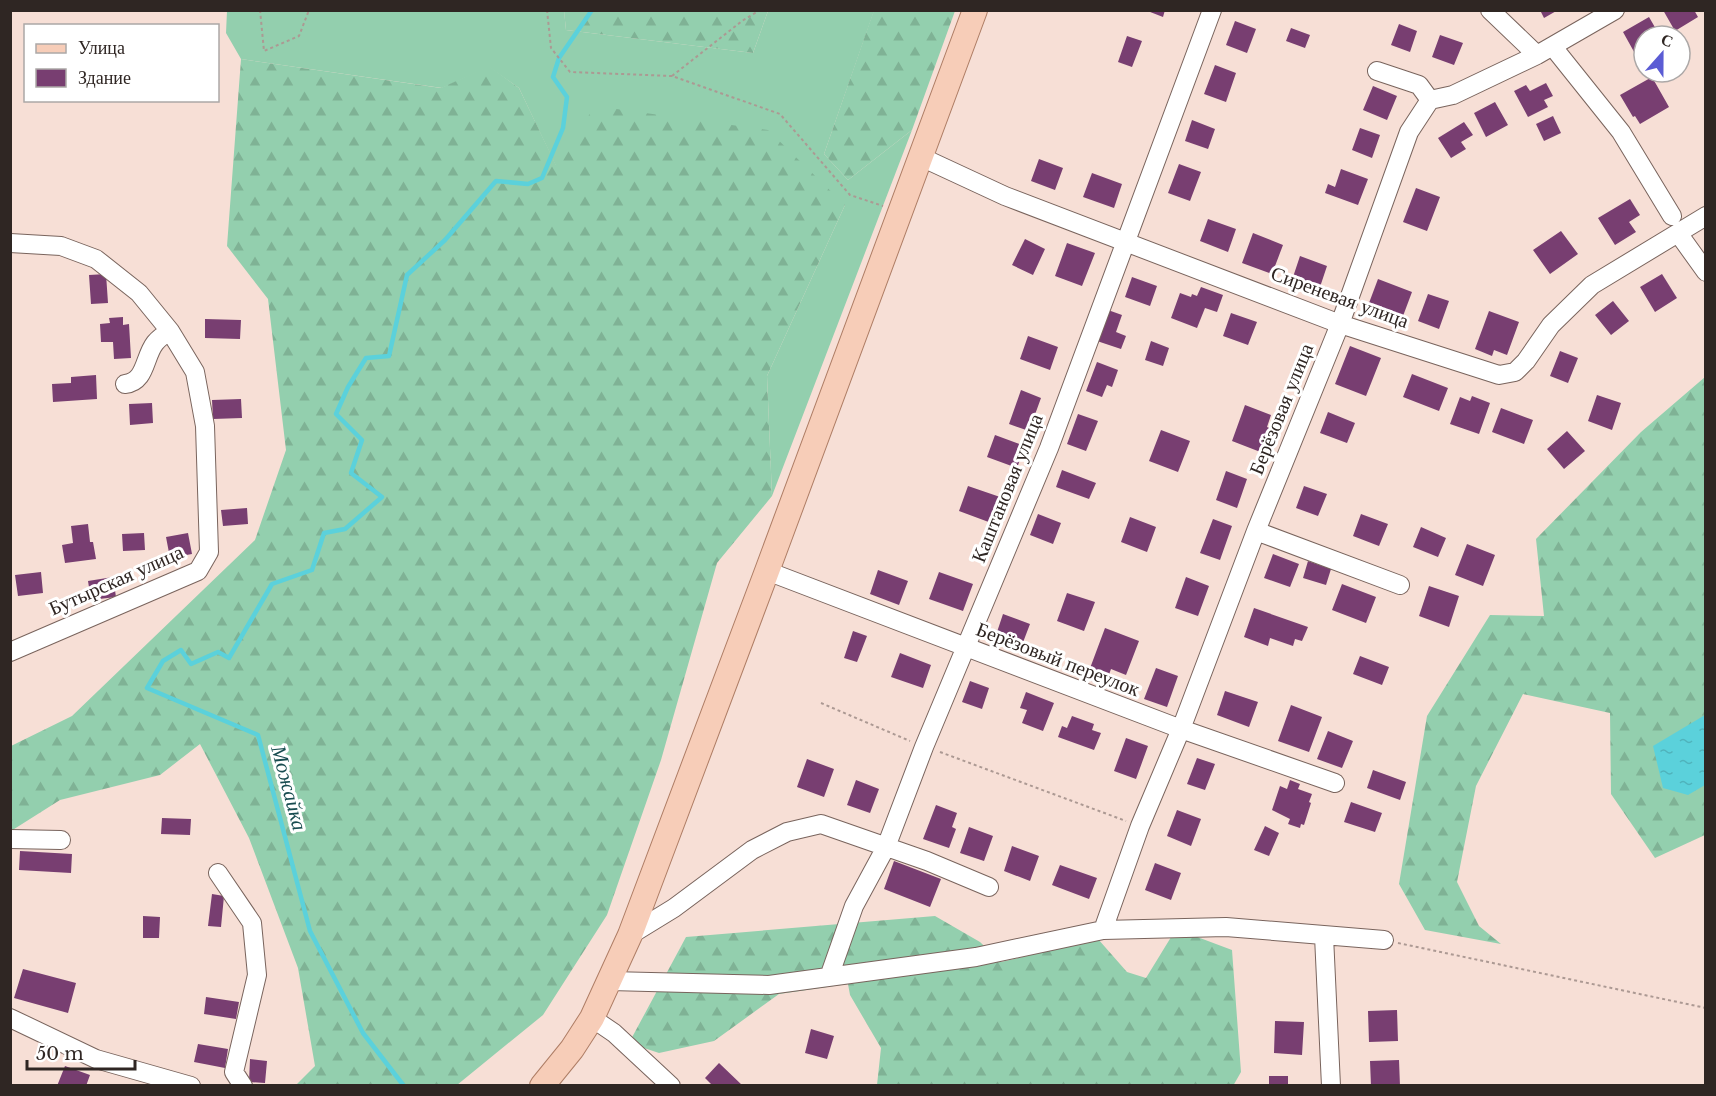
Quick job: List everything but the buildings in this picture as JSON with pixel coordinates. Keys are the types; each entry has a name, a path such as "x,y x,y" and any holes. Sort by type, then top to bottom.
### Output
{"main road":[{"path":"542,1086 572,1049 592,1018 630,934 768,571 975,10"}],"street":[{"name":"Каштановая улица","path":"829,977 854,906 886,847 924,747 1048,448 1212,10"},
{"path":"1490,10 1537,55"},
{"path":"1377,71 1419,86 1431,100 1453,95 1537,55 1615,10"},
{"path":"1553,46 1621,132 1675,225 1706,272"},
{"name":"Берёзовая улица","path":"1103,930 1140,826 1181,729 1256,531 1340,324 1409,132 1431,100"},
{"name":"Сиреневая улица","path":"921,157 1005,196 1340,324 1499,375 1515,372 1526,362 1551,325 1592,285 1675,225 1706,216"},
{"name":"Бутырская улица","path":"10,243 61,246 96,259 139,293 170,331 195,372 205,426 209,552 198,571 10,652"},
{"path":"125,384 130,384 140,377 155,343 170,331"},
{"path":"1256,531 1400,585"},
{"name":"Берёзовый переулок","path":"768,571 1181,729 1335,783"},
{"path":"630,934 674,908 752,849 787,832 821,824 927,861 989,887"},
{"path":"10,838 61,840"},
{"path":"218,873 252,923 257,975 234,1072 243,1086"},
{"path":"610,981 769,985 976,957 1103,930 1226,927 1384,940"},
{"path":"1324,936 1331,1086"},
{"path":"10,1018 96,1059 190,1086"},
{"path":"592,1018 614,1033 670,1086"}],"path":[{"path":"260,10 264,51 299,36 309,10"},
{"path":"547,10 551,48 570,72 672,76 780,114 850,195 901,212"},
{"path":"672,76 759,10"},
{"path":"821,703 924,747 1140,826"},
{"path":"1384,940 1706,1008"}],"green space":[{"path":"564,10 566,30 753,53 768,11 874,11 824,154 848,180 912,130 772,496 767,376 845,205 556,166 519,88 489,67 442,88 241,59 226,33 227,11"},
{"path":"564,10 768,11 753,53 566,30"},
{"path":"874,10 955,11 912,130 848,180 824,154"},
{"path":"241,59 441,88 489,66 519,88 556,165 595,106 768,130 845,205 767,376 772,496 717,563 661,760 607,915 543,1015 457,1085 296,1085 315,1066 298,968 249,838 200,744 160,775 60,800 11,831 11,746 72,716 255,540 286,450 268,299 227,246"},
{"path":"1705,377 1705,835 1655,858 1611,794 1610,713 1523,694 1476,786 1457,882 1479,926 1501,944 1425,930 1399,884 1427,716 1490,615 1544,616 1536,539 1641,432"},
{"path":"935,916 980,942 1001,962 1098,939 1127,972 1146,978 1176,929 1232,950 1241,1072 1233,1086 877,1085 881,1048 850,995 848,984 779,994 714,1041 659,1053 629,1043 686,937"}],"water":[{"path":"1705,715 1705,785 1688,795 1663,788 1653,746"}],"waterway":[{"name":"Можайка","path":"404,1086 363,1033 310,931 258,735 147,688 163,661 181,650 191,664 218,652 229,658 272,584 312,570 324,533 345,529 382,497 351,473 362,440 336,414 348,387 366,358 389,356 407,275 445,240 496,181 528,184 542,178 563,128 567,97 553,77 559,58 592,10"}]}
